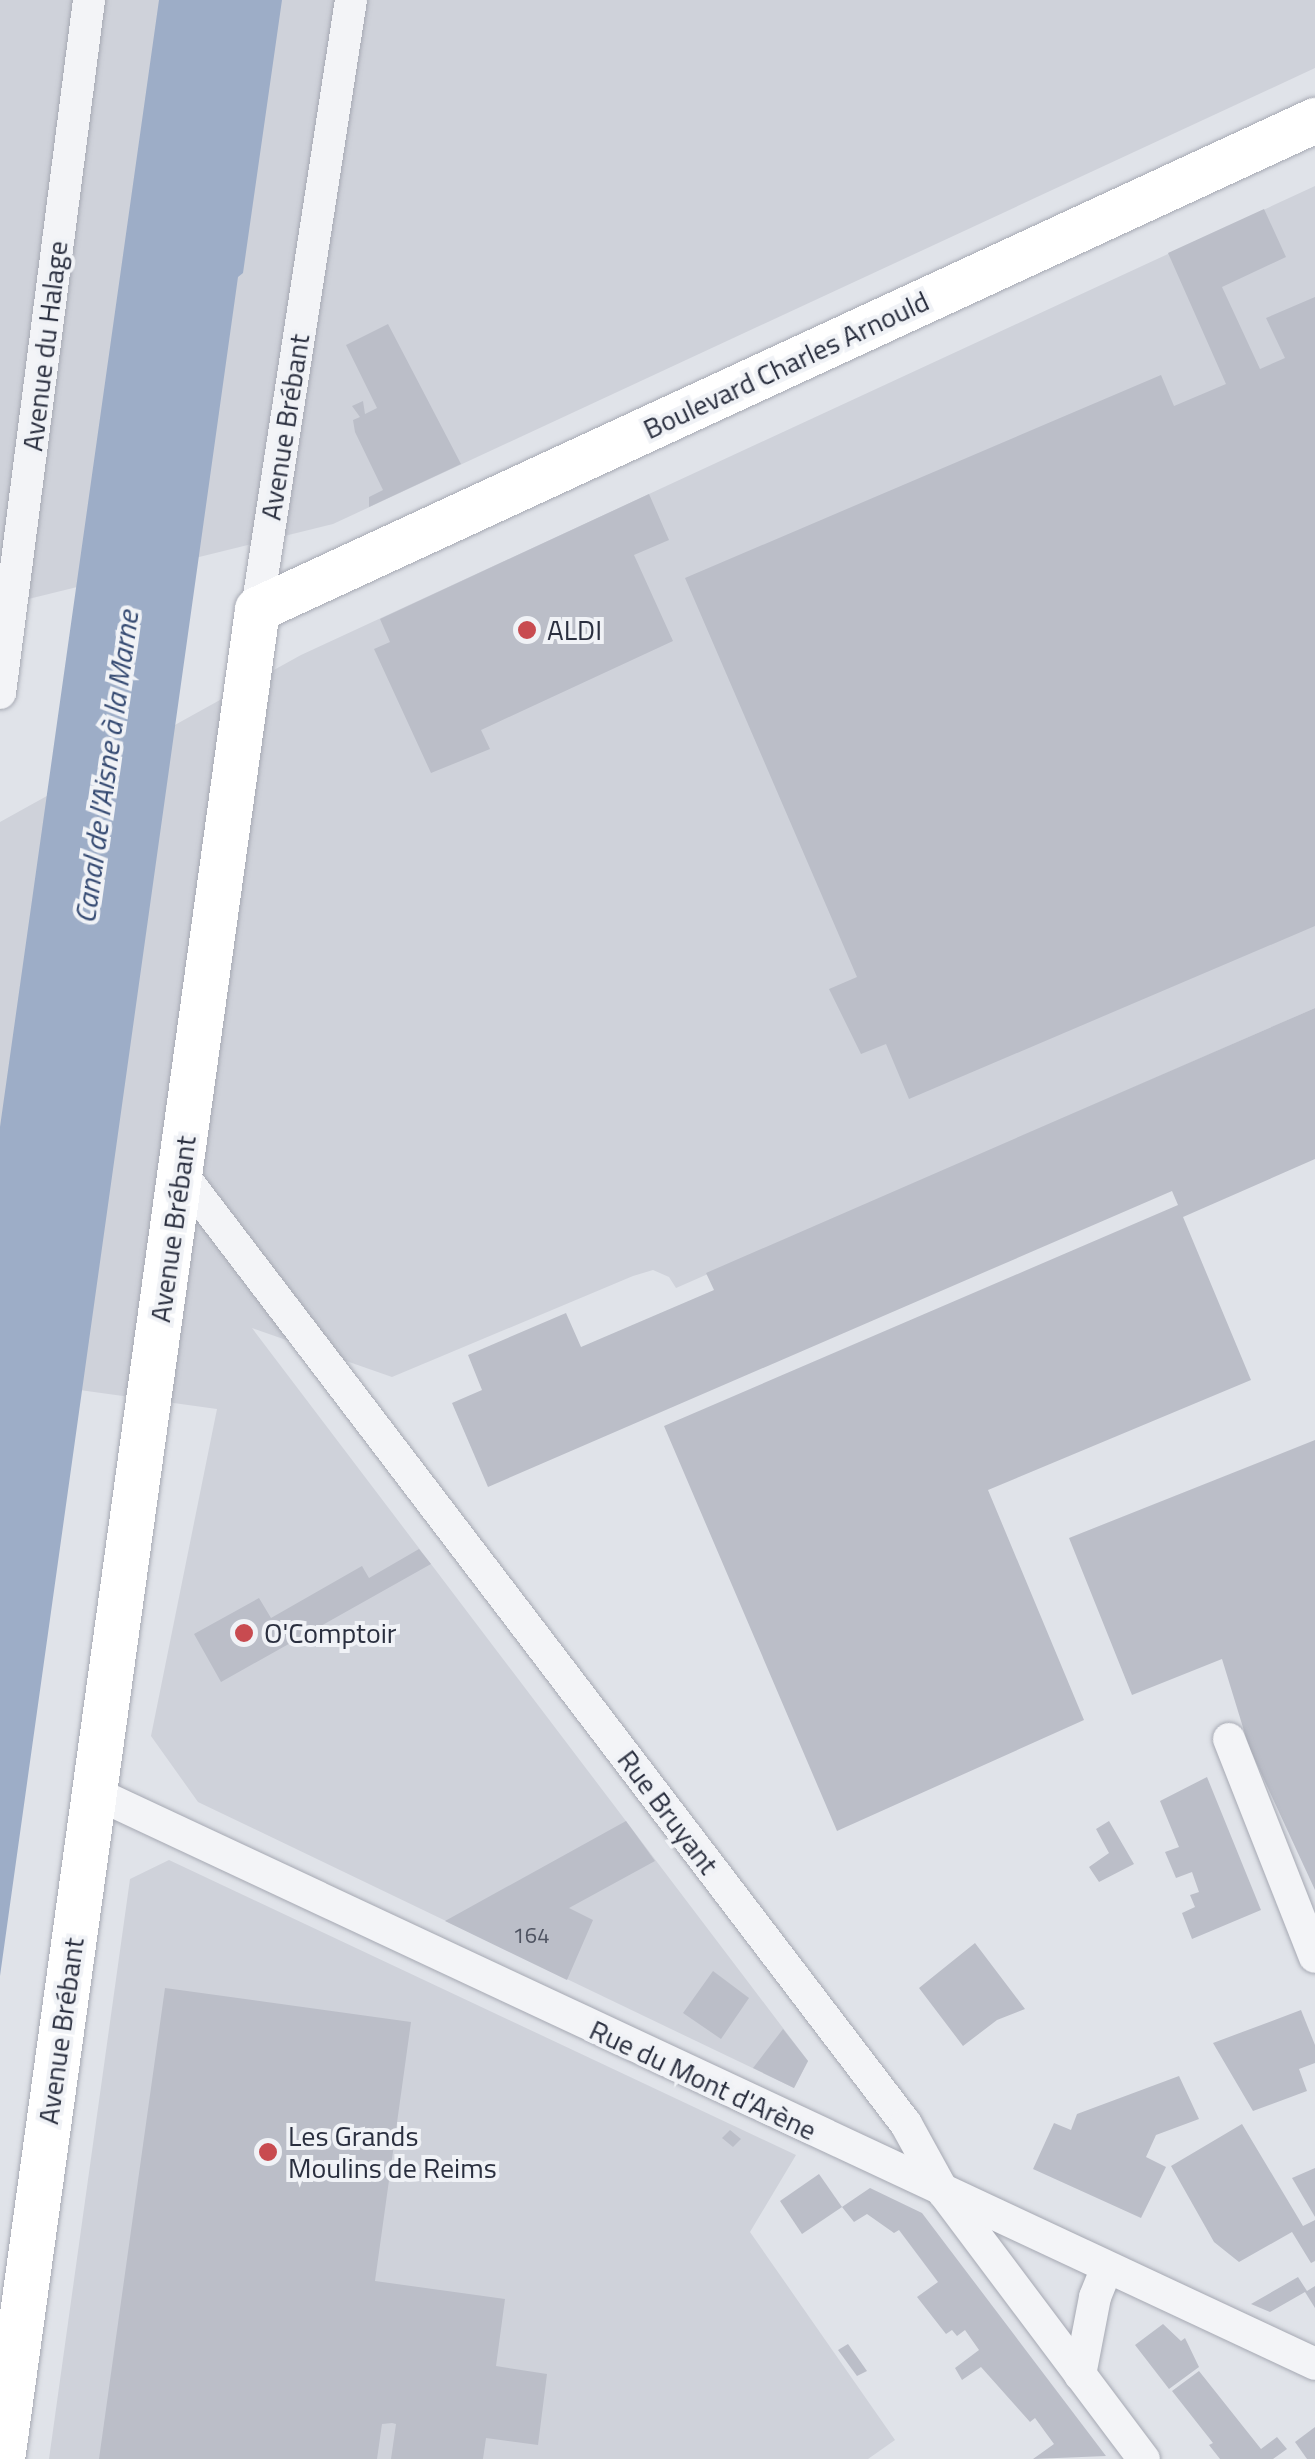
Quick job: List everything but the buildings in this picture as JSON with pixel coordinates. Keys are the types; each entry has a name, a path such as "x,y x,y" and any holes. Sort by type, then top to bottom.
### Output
{"main road":[{"name":"Boulevard Charles Arnould","path":"257,610 1315,120"},
{"name":"Avenue Brébant","path":"2,2459 257,610"}],"street":[{"name":"Avenue du Halage","path":"0,693 89,0"},
{"name":"Avenue Brébant","path":"257,610 351,0"},
{"name":"Rue Bruyant","path":"181,1173 906,2124 944,2194 1144,2459"},
{"path":"1230,1738 1315,1956"},
{"name":"Rue du Mont d'Arène","path":"93,1792 1106,2270 1315,2364"},
{"path":"1080,2374 1095,2298 1106,2270"}],"shaded area":[{"path":"0,0 1315,0 1315,68 333,524 0,606"},
{"path":"1315,186 1315,1008 676,1288 669,1277 653,1270 633,1276 392,1377 252,1328 808,2061 794,2088 198,1802 151,1736 217,1409 0,1379 0,822 301,655"},
{"path":"169,1860 796,2155 750,2232 895,2440 868,2459 49,2459 130,1879"}],"water":[{"name":"Canal de l'Aisne à la Marne","path":"159,0 282,0 243,273 238,277 0,1976 0,1127"}],"place":[{"name":"ALDI","path":"527,630"},
{"name":"O'Comptoir","path":"244,1633"},
{"name":"Les Grands Moulins de Reims","path":"268,2152"}]}
